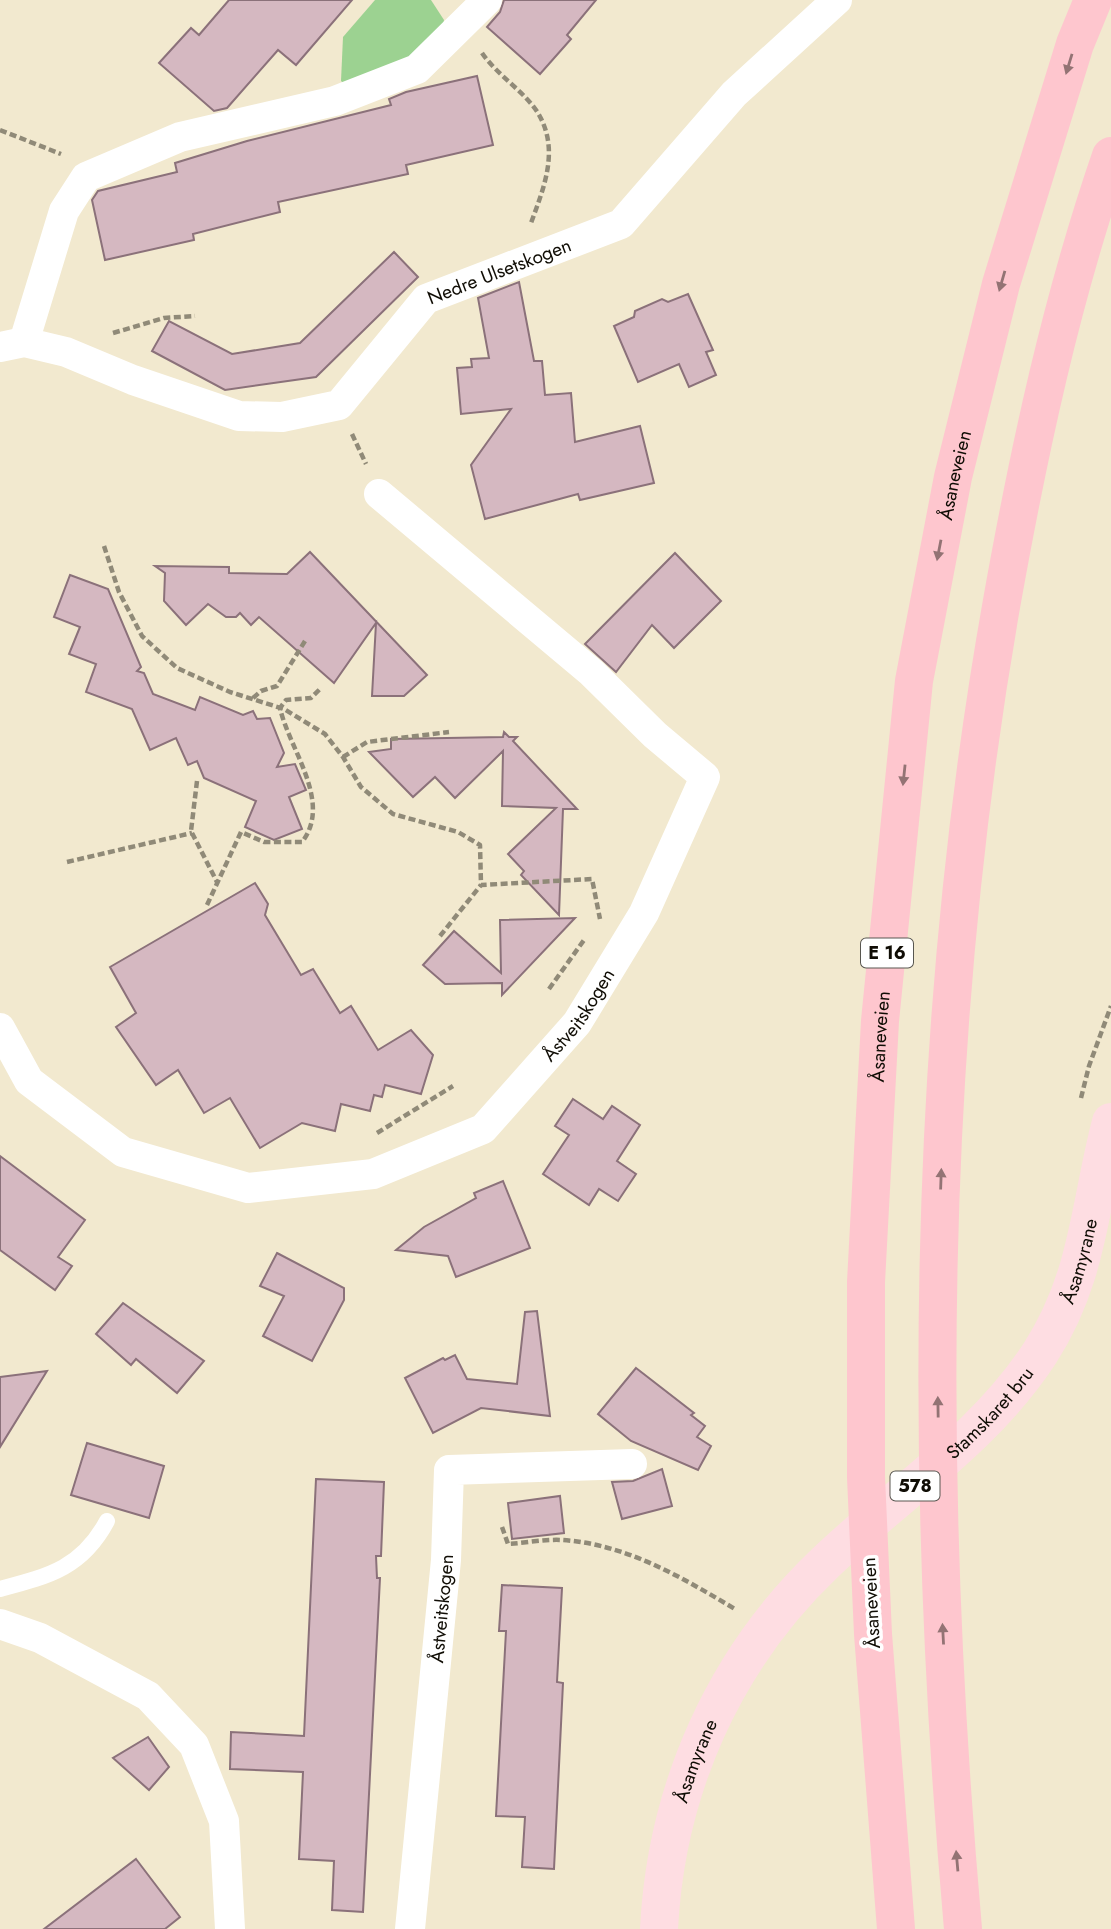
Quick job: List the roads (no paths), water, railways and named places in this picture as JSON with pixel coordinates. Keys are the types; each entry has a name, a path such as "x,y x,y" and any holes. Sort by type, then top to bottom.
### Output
{"highway":[{"name":"Åsaneveien","path":"896,1929 883,1795 871,1608 866,1477 866,1282 880,1021 911,708 953,477 1000,284 1075,44 1093,0"},
{"path":"963,1929 949,1779 942,1624 937,1308 942,1142 960,896 980,726 1028,455 1060,325 1111,156"}],"main road":[{"name":"Åsamyrane","path":"1041,1352 1076,1283 1089,1235 1100,1164 1111,1122"},
{"name":"Stamskaret bru","path":"779,1611 826,1562 974,1434 1018,1385 1041,1352"},
{"name":"Åsamyrane","path":"659,1929 669,1846 696,1751 723,1694 749,1650 779,1611"}],"street":[{"path":"12,345 64,211 86,177 180,137 335,101 417,69 487,0"},
{"name":"Nedre Ulsetskogen","path":"12,345 66,352 133,380 239,416 282,418 338,405 426,299 621,224 734,94 837,0"},
{"name":"Åstveitskogen","path":"0,1028 29,1081 123,1152 248,1188 373,1174 483,1129 577,1023 644,913 705,777 654,735 591,672 379,494"},
{"name":"Åstveitskogen","path":"410,1929 446,1560 449,1470 632,1464"},
{"path":"0,1624 40,1638 148,1696 194,1745 224,1821 230,1929"}],"lane":[{"path":"0,1589 68,1566 91,1547 107,1521"}]}
